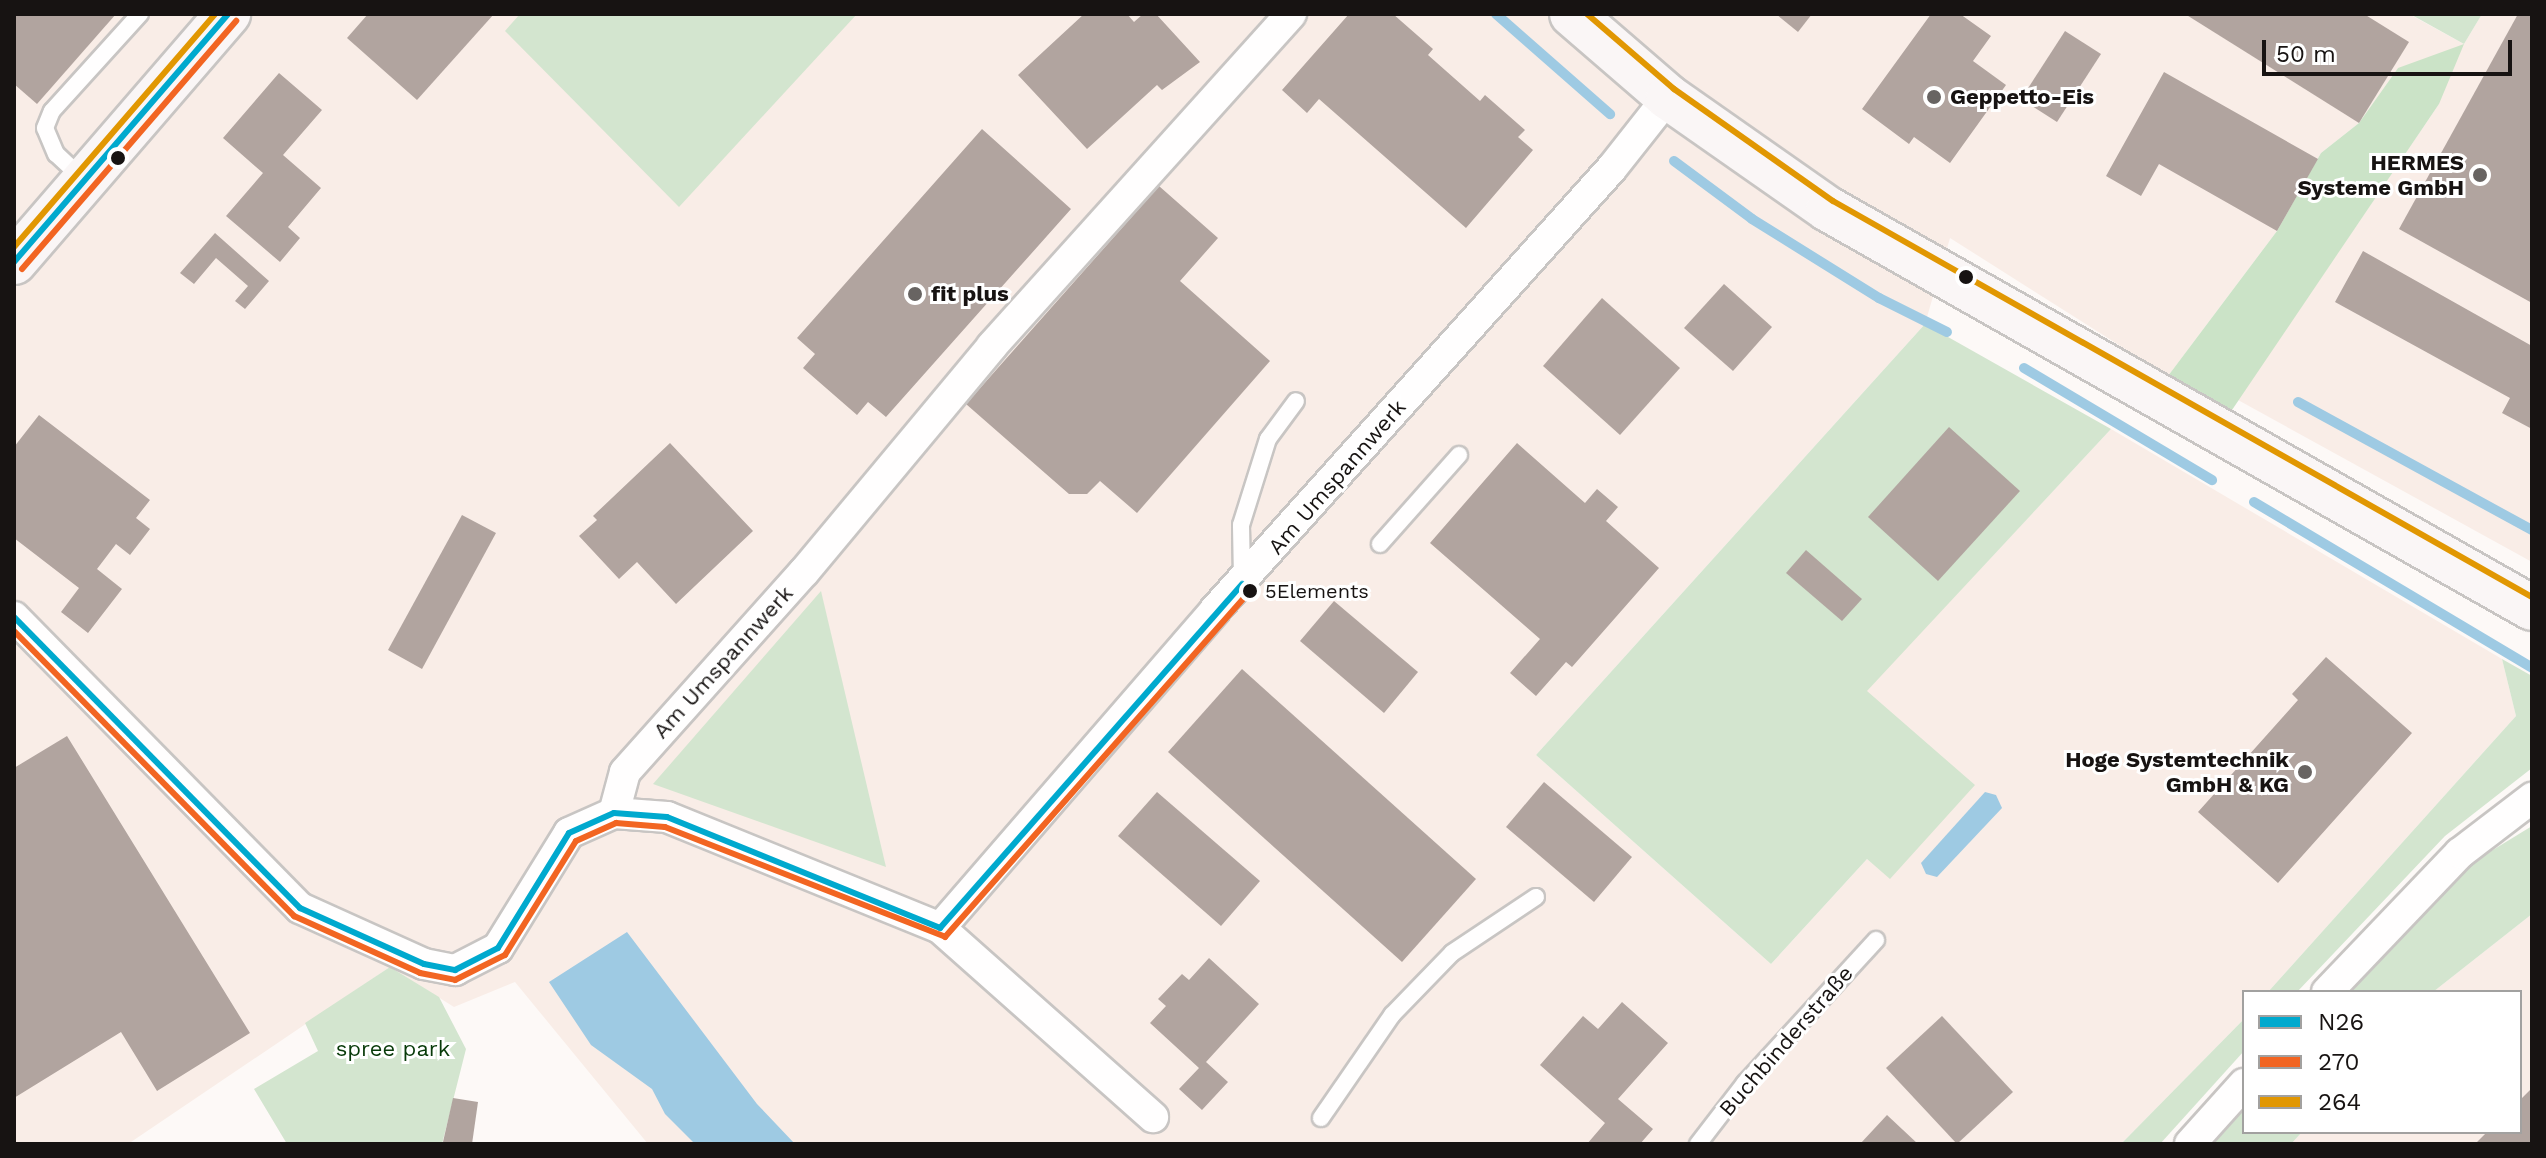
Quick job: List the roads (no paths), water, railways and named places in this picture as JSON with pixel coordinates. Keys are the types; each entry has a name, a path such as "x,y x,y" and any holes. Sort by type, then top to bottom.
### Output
{"main road":[{"path":"14,262 228,14"},
{"path":"1572,14 1668,97 1828,209 2532,608"}],"street":[{"name":"Am Umspannwerk","path":"614,813 625,772 891,471 992,346 1291,14"},
{"name":"Am Umspannwerk","path":"940,928 1612,168 1668,97"},
{"path":"14,617 300,908 424,964 455,970 498,948 569,833 614,813 667,817 940,928 1153,1117"},
{"path":"2329,990 2460,853 2532,798"},
{"path":"2190,1144 2242,1086"}],"lane":[{"path":"83,179 56,154 45,128 52,111 140,14"},
{"path":"1242,584 1241,525 1268,439 1296,401"},
{"path":"1380,544 1459,455"},
{"path":"1321,1118 1392,1015 1452,953 1536,897"},
{"name":"Buchbinderstraße","path":"1698,1144 1745,1083 1876,940"}],"water":[{"path":"1985,792 1996,795 2002,808 1937,877 1926,874 1921,863"},
{"path":"627,932 757,1104 795,1144 695,1144 665,1114 652,1089 591,1045 549,982"}],"waterway":[{"path":"1496,14 1610,114"},
{"path":"1674,161 1752,219 1879,298 1947,332"},
{"path":"2024,368 2212,480"},
{"path":"2298,402 2532,530"},
{"path":"2254,502 2532,668"}],"place":[{"name":"Geppetto-Eis","path":"1934,97"},
{"name":"HERMES Systeme GmbH","path":"2480,175"},
{"name":"fit plus","path":"915,294"},
{"name":"5Elements","path":"1250,591"},
{"name":"Hoge Systemtechnik GmbH & KG","path":"2305,772"}],"park label":[{"name":"spree park","path":"393,1049"}]}
